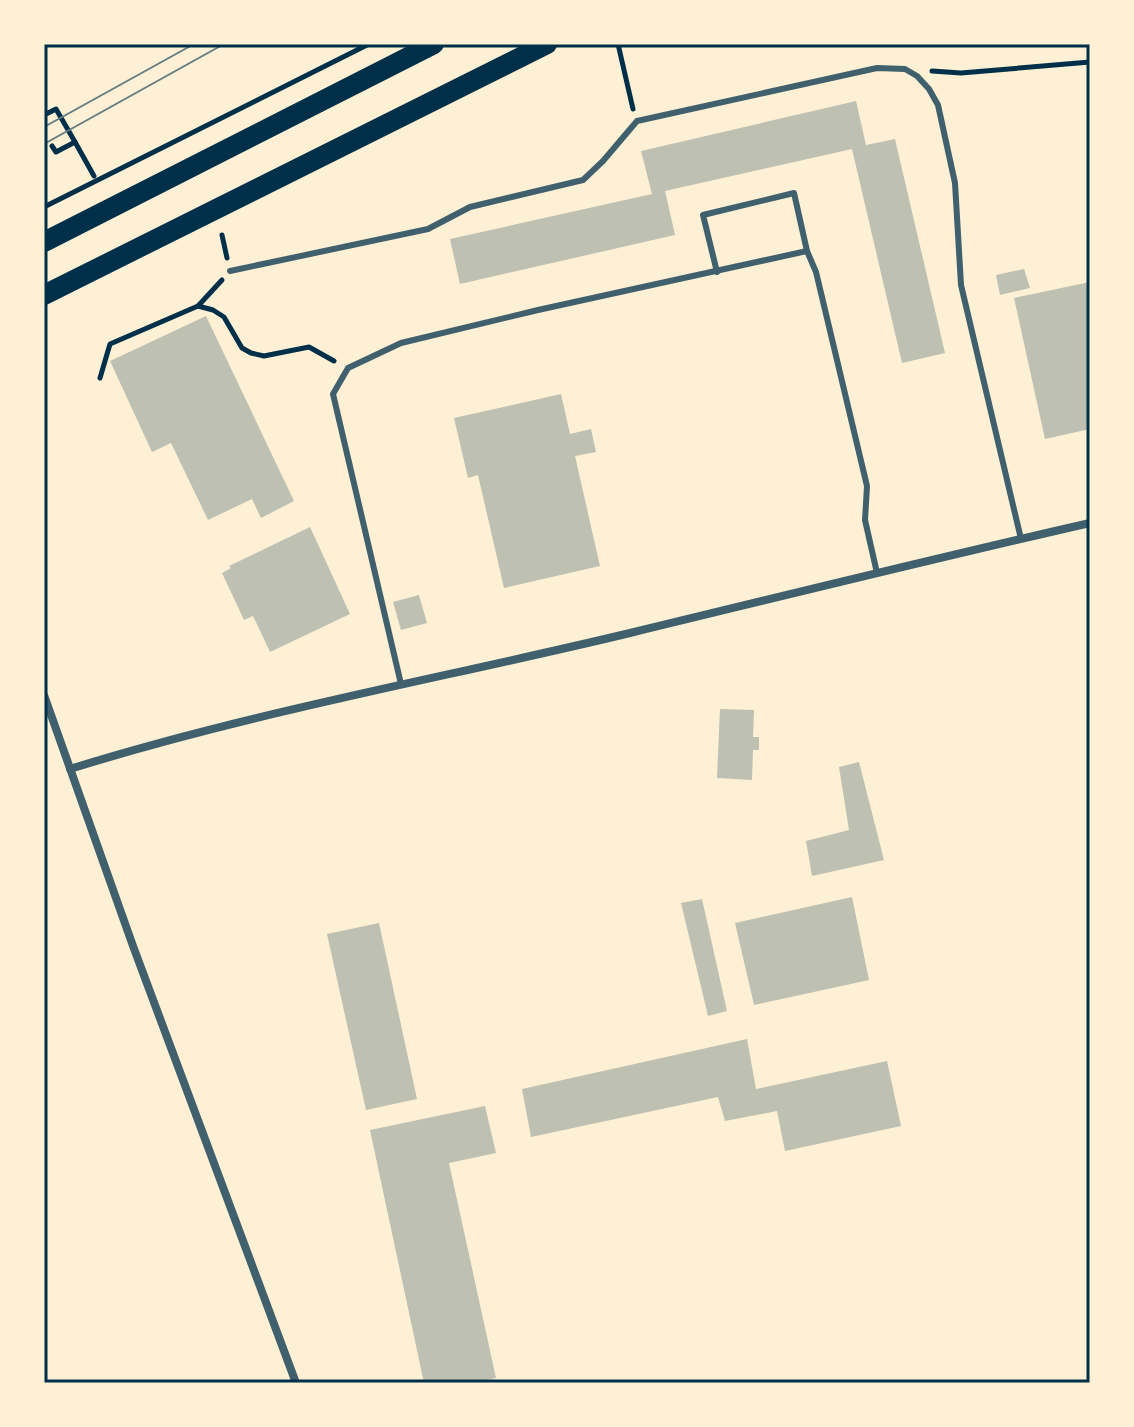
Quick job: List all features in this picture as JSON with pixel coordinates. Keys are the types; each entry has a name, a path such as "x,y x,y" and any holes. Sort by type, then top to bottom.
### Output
{"main road":[{"path":"44,242 434,44"},
{"path":"44,295 547,44"}],"street":[{"path":"70,769 129,751 401,684 630,633 1090,523"},
{"path":"44,695 296,1383"}],"lane":[{"path":"230,271 428,229 470,207 583,180 637,121 877,68 905,69 929,89 938,105 955,183 961,285 1021,539"},
{"path":"717,272 703,215 794,193 867,486 865,520 877,573"},
{"path":"401,684 333,394 348,368 401,343 807,251"}],"path":[{"path":"44,207 369,44"},
{"path":"618,44 637,121"},
{"path":"961,73 1090,62"},
{"path":"44,115 56,109 94,176"},
{"path":"52,146 56,152 75,142"},
{"path":"100,378 110,344 198,306 230,271"},
{"path":"198,306 224,317 242,348 251,353 264,356 309,347 348,368"}],"building":[{"path":"856,101 866,145 895,139 945,353 902,363 852,149 665,191 675,235 460,284 450,239 652,194 641,151"},
{"path":"1024,269 1030,288 1000,295 996,275"},
{"path":"1090,282 1090,429 1045,439 1014,298"},
{"path":"206,316 294,501 261,518 252,499 208,520 171,443 152,452 110,361"},
{"path":"561,394 570,434 591,429 596,452 575,456 600,566 504,588 478,475 468,478 454,418"},
{"path":"310,527 350,614 270,652 253,616 244,620 222,573 231,568 229,566"},
{"path":"419,595 427,623 401,630 393,602"},
{"path":"720,709 754,710 753,737 759,737 759,750 753,750 752,780 717,778"},
{"path":"859,762 884,860 812,876 806,841 849,830 839,767"},
{"path":"852,897 869,980 754,1005 735,923"},
{"path":"702,899 727,1011 708,1016 681,903"},
{"path":"379,923 417,1099 366,1110 327,934"},
{"path":"747,1039 756,1089 887,1061 901,1126 785,1151 777,1111 725,1121 718,1097 531,1137 522,1089"},
{"path":"485,1106 496,1153 449,1163 496,1378 471,1383 424,1383 370,1130"}],"tram line":[{"path":"44,127 194,44"},
{"path":"44,144 224,44"}]}
